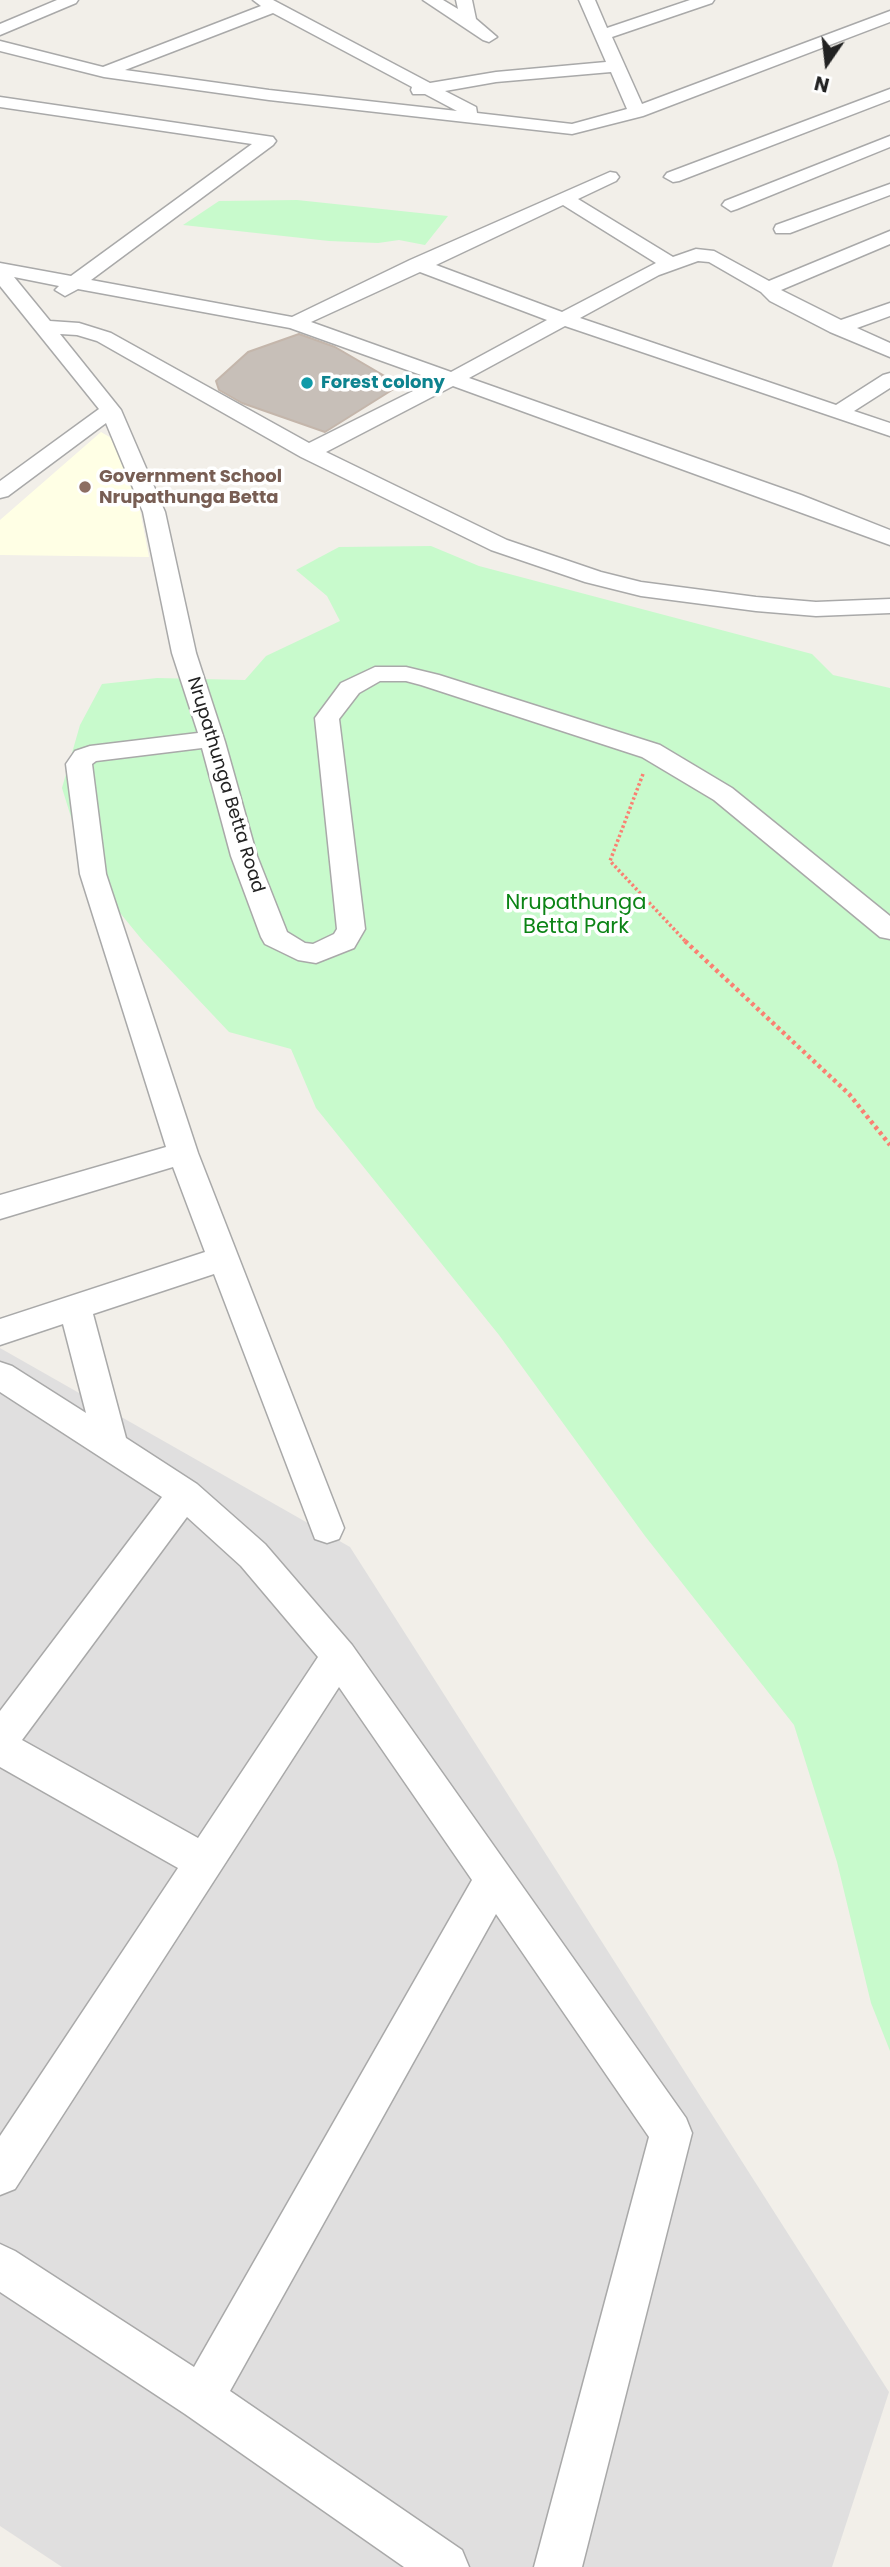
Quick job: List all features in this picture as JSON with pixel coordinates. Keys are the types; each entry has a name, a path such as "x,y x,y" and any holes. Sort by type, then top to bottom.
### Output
{"street":[{"path":"0,30 70,0"},
{"path":"431,0 468,21 489,37"},
{"path":"464,0 468,21"},
{"path":"587,0 637,111"},
{"path":"602,35 706,0"},
{"path":"104,72 268,3 423,88 490,121"},
{"path":"0,46 104,72 386,109 572,128 617,119 890,16"},
{"path":"386,109 423,88 496,77 616,66"},
{"path":"673,177 890,94"},
{"path":"0,102 267,141 74,283 45,313 104,337 309,452 499,545 641,589 816,609 890,606"},
{"path":"839,114 881,133"},
{"path":"731,205 881,133"},
{"path":"295,323 417,264 610,177"},
{"path":"783,229 890,189"},
{"path":"564,198 670,263"},
{"path":"768,288 890,237"},
{"path":"309,452 670,263 696,255 708,256 768,288 777,298 890,351"},
{"path":"417,264 563,319 890,429"},
{"path":"0,271 295,323 793,500 890,538"},
{"name":"Nrupathunga Betta Road","path":"0,271 45,313 111,410 154,512 184,653 244,856 275,937 298,951 316,954 344,941 351,929 327,718 350,688 375,674 406,674 651,751 723,794 890,930"},
{"path":"837,328 890,309"},
{"path":"840,411 890,379"},
{"path":"0,491 111,410"},
{"path":"211,738 90,754 79,764 93,874 183,1153 327,1528"},
{"path":"0,1207 183,1153"},
{"path":"0,1332 225,1258"},
{"path":"75,1307 111,1445"},
{"path":"6,1390 111,1445 185,1494 253,1555 339,1656 671,2133 558,2567"},
{"path":"0,1740 185,1494"},
{"path":"0,2174 339,1656"},
{"path":"0,1747 204,1862"},
{"path":"201,2398 494,1880"},
{"path":"0,2266 201,2398 445,2567"}],"path":[{"path":"651,751 610,862 698,954 849,1094 890,1145"}],"shaded area":[{"name":"Government School Nrupathunga Betta","path":"101,432 118,442 139,505 149,557 0,555 0,520"},
{"path":"0,1348 350,1547 889,2392 832,2567 62,2567 0,2526"}],"green space":[{"path":"297,200 448,216 425,245 399,240 378,243 329,241 183,225 219,201"},
{"name":"Nrupathunga Betta Park","path":"431,546 479,566 812,654 833,675 890,688 890,2051 871,2003 837,1862 794,1725 645,1536 499,1335 316,1108 291,1049 229,1032 143,941 89,875 62,788 80,725 102,684 157,678 245,680 266,656 340,621 327,596 296,570 339,547"}],"building":[{"name":"Forest colony","path":"299,334 335,347 400,385 325,432 242,403 219,390 216,381 248,352"}],"place":[{"name":"Forest colony","path":"307,383"},
{"name":"Government School Nrupathunga Betta","path":"85,487"}]}
